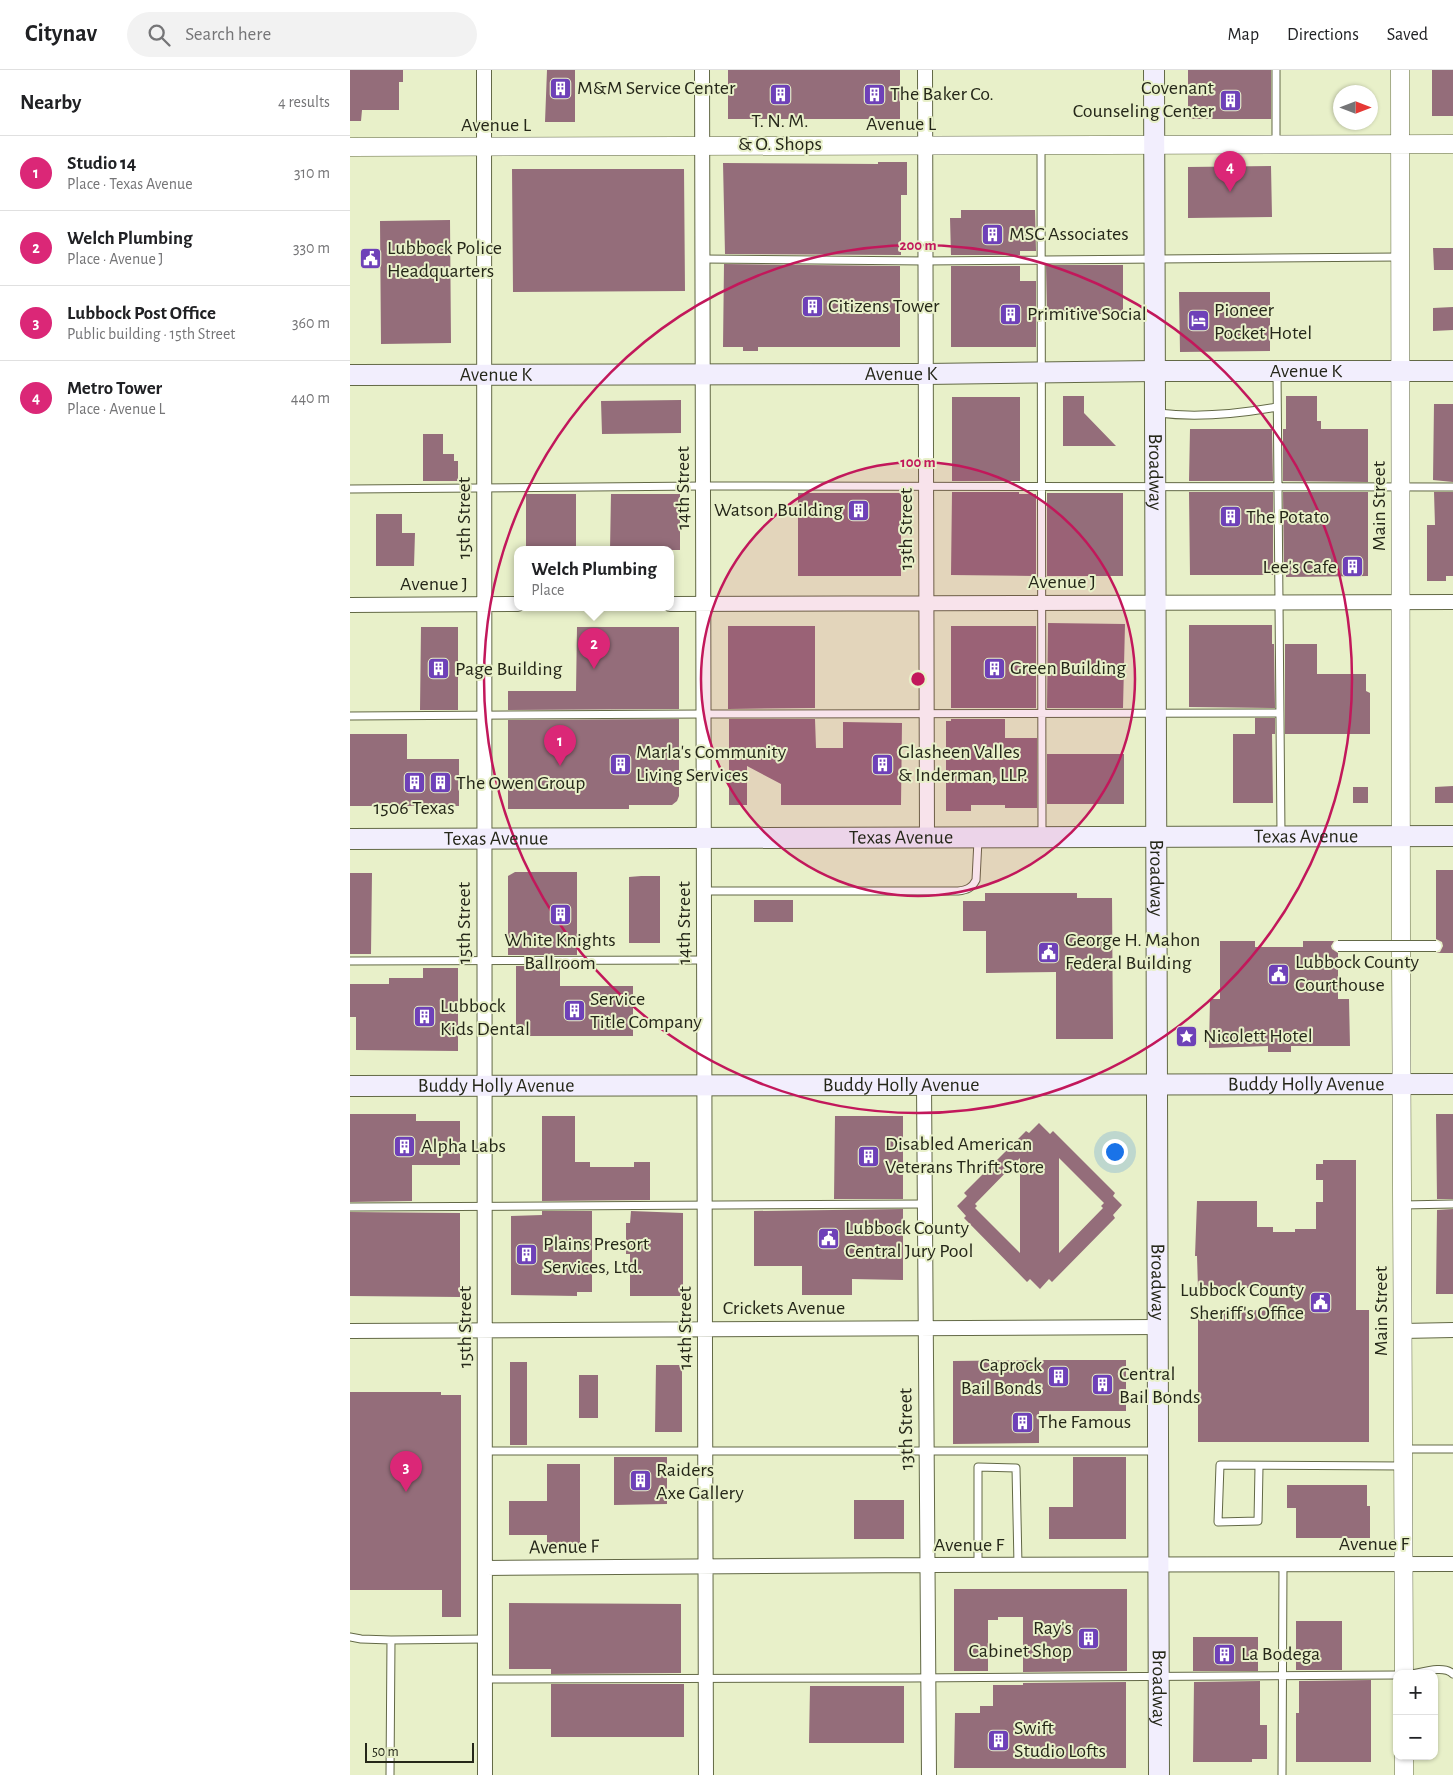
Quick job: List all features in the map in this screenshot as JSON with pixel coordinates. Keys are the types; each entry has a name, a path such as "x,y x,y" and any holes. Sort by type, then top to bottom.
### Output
{"main road":[{"name":"Broadway","path":"1154,70 1159,1775"},
{"name":"Avenue K","path":"350,375 1453,371"},
{"name":"Texas Avenue","path":"350,839 1453,836"},
{"name":"Buddy Holly Avenue","path":"350,1086 1453,1084"}],"street":[{"name":"15th Street","path":"484,70 485,1775"},
{"name":"14th Street","path":"702,70 706,1775"},
{"name":"13th Street","path":"925,70 926,838"},
{"name":"Main Street","path":"1400,70 1401,1205 1404,1670"},
{"name":"Avenue L","path":"350,147 1453,144"},
{"name":"Avenue J","path":"674,604 1453,602"},
{"name":"Avenue J","path":"350,605 514,604"},
{"path":"1338,946 1436,946"},
{"name":"13th Street","path":"924,1084 929,1775"},
{"name":"Crickets Avenue","path":"350,1330 1158,1327"},
{"path":"1402,1331 1453,1330"},
{"name":"Avenue F","path":"485,1568 927,1564 1453,1564"},
{"path":"1404,1760 1404,1775"}],"lane":[{"path":"1276,70 1276,144"},
{"path":"1041,145 1042,837"},
{"path":"703,259 925,261 1400,257"},
{"path":"1277,371 1281,837"},
{"path":"1155,413 1183,416 1244,413 1277,407"},
{"path":"350,489 1155,485 1453,487"},
{"path":"350,716 1280,713"},
{"path":"704,891 968,890 974,885 976,880 978,838"},
{"path":"350,961 704,960"},
{"path":"350,1207 925,1204"},
{"path":"1401,1205 1453,1204"},
{"path":"1259,1466 1258,1521 1218,1522 1220,1465 1259,1466 1403,1458 1453,1449"},
{"path":"485,1451 1158,1451"},
{"path":"978,1565 978,1467 1016,1468 1018,1565"},
{"path":"1282,1775 1283,1564"},
{"path":"350,1637 391,1640 485,1639"},
{"path":"390,1775 391,1640"},
{"path":"1438,1670 1449,1670 1453,1674"},
{"path":"485,1679 1393,1675"}],"building":[{"path":"350,70 403,70 403,82 399,82 399,110 362,110 361,121 350,121"},
{"name":"M&M Service Center","path":"547,70 575,70 575,122 545,122"},
{"path":"728,70 900,70 900,119 728,119"},
{"name":"Covenant Counseling Center","path":"1188,70 1271,70 1271,119 1188,119"},
{"path":"1432,70 1453,70 1453,116 1432,116"},
{"path":"878,162 907,162 907,195 901,195 901,255 725,254 723,163 878,164"},
{"path":"1271,166 1272,217 1188,218 1188,167"},
{"path":"512,169 684,169 685,291 513,292"},
{"name":"MSC Associates","path":"961,210 1035,210 1036,251 1020,251 1020,255 951,255 950,218 961,218"},
{"path":"450,220 451,343 381,344 380,221"},
{"path":"1433,248 1453,248 1453,270 1434,270"},
{"name":"Citizens Tower","path":"724,264 900,266 900,347 758,347 758,351 743,351 743,347 723,347"},
{"path":"1046,265 1123,265 1123,314 1047,314"},
{"path":"951,266 1020,266 1020,281 1036,281 1036,347 951,347"},
{"path":"1179,292 1270,292 1270,351 1180,352"},
{"path":"1453,307 1453,330 1433,331 1433,308"},
{"path":"1063,396 1084,396 1084,413 1116,446 1063,446"},
{"path":"1286,396 1317,396 1317,421 1321,421 1321,429 1368,429 1368,482 1283,481 1283,429 1286,429"},
{"path":"952,397 1020,397 1020,481 952,481"},
{"path":"681,400 681,433 602,434 601,401"},
{"path":"1434,404 1453,404 1453,482 1433,480"},
{"path":"1190,429 1272,429 1273,481 1189,481"},
{"path":"423,434 443,434 443,454 454,454 454,461 458,461 458,481 423,481"},
{"path":"952,492 1019,492 1019,494 1036,494 1036,576 951,575"},
{"path":"1189,492 1273,492 1273,575 1190,575"},
{"path":"1283,492 1368,492 1368,576 1286,577 1284,575"},
{"path":"1434,492 1453,492 1453,576 1446,576 1446,581 1427,581 1427,525 1435,525"},
{"path":"798,493 901,493 901,576 798,576"},
{"path":"1047,493 1123,493 1123,576 1047,576"},
{"path":"526,494 576,494 576,546 526,546"},
{"path":"611,494 680,494 680,550 674,550 674,546 610,546"},
{"path":"376,514 402,514 402,533 415,533 414,566 376,566"},
{"path":"1048,623 1125,624 1123,708 1047,708"},
{"path":"1189,625 1272,625 1275,708 1189,707"},
{"path":"728,626 815,626 815,708 728,709"},
{"name":"Green Building","path":"951,626 1036,626 1036,708 951,708"},
{"name":"Page Building","path":"421,627 458,627 458,710 420,710"},
{"path":"577,627 679,627 679,709 508,710 508,691 576,691"},
{"path":"1285,644 1317,644 1317,674 1366,674 1366,691 1370,693 1370,734 1285,734"},
{"path":"1255,718 1275,718 1275,734 1272,734 1273,803 1233,803 1233,734 1255,734"},
{"path":"679,719 679,796 672,805 629,805 629,809 508,809 508,720"},
{"path":"729,719 815,719 816,748 843,748 843,722 902,723 901,805 781,805 781,784 747,766 747,805 729,805"},
{"path":"951,719 1005,719 1005,738 1037,738 1037,808 1005,808 1005,805 971,805 971,811 946,811 946,721 951,721"},
{"path":"350,734 407,734 407,759 459,759 459,806 350,806"},
{"path":"1047,754 1124,754 1124,804 1047,804"},
{"path":"1453,786 1453,803 1435,803 1435,787"},
{"path":"1353,787 1368,787 1368,803 1353,803"},
{"path":"1436,870 1453,870 1453,953 1436,953 1440,952 1443,946 1442,942 1436,939"},
{"path":"515,872 577,872 577,955 508,955 508,876"},
{"path":"350,873 372,873 371,954 350,954"},
{"path":"660,876 660,943 629,943 629,877"},
{"name":"George H. Mahon Federal Building","path":"985,893 1077,893 1077,898 1112,898 1113,1039 1056,1039 1056,972 986,973 986,931 963,931 963,901 985,901"},
{"path":"754,900 793,900 793,922 754,922"},
{"name":"Lubbock County Courthouse","path":"1220,941 1255,941 1255,947 1303,947 1303,941 1334,941 1331,946 1338,953 1338,999 1349,999 1350,1046 1291,1046 1291,1052 1268,1052 1268,1046 1209,1048 1210,999 1220,999"},
{"name":"Service Title Company","path":"516,966 560,966 560,986 633,986 633,1036 516,1036"},
{"name":"Lubbock Kids Dental","path":"423,968 458,968 458,1051 356,1050 356,1017 350,1017 350,984 389,984 389,978 423,978"},
{"name":"Alpha Labs","path":"350,1114 416,1114 416,1121 460,1121 460,1165 412,1165 412,1201 350,1202"},
{"path":"1436,1114 1453,1114 1453,1199 1437,1199"},
{"path":"542,1116 575,1116 575,1162 590,1162 590,1167 634,1167 634,1162 650,1162 650,1200 542,1201"},
{"name":"Disabled American Veterans Thrift Store","path":"835,1116 903,1116 903,1199 834,1199"},
{"path":"1039,1123 1050,1134 1053,1131 1115,1193 1113,1196 1122,1205 1113,1215 1115,1218 1052,1282 1049,1279 1040,1289 1030,1279 1027,1282 964,1218 966,1216 957,1206 967,1196 964,1193 1026,1131 1029,1133","holes":["1020,1158 1020,1253 975,1208 977,1206 975,1204","1059,1158 1104,1203 1101,1206 1103,1208 1059,1253"]},
{"name":"Lubbock County Sheriff's Office","path":"1323,1160 1356,1160 1356,1310 1369,1310 1369,1442 1198,1442 1198,1311 1269,1310 1269,1288 1198,1288 1197,1256 1195,1256 1197,1201 1257,1201 1257,1227 1273,1227 1273,1232 1295,1232 1295,1229 1316,1229 1316,1202 1323,1202 1323,1180 1316,1180 1316,1164 1323,1164"},
{"name":"Lubbock County Central Jury Pool","path":"903,1209 903,1280 852,1279 852,1295 802,1295 802,1266 754,1266 754,1211"},
{"path":"1453,1209 1453,1294 1436,1294 1437,1210"},
{"path":"542,1211 592,1211 592,1292 577,1292 577,1296 511,1295 511,1216 542,1215"},
{"path":"631,1211 683,1213 683,1296 630,1296 630,1254 626,1254 626,1223 630,1223"},
{"path":"350,1212 460,1213 460,1297 350,1296"},
{"path":"1126,1360 1126,1411 1039,1411 1039,1443 953,1444 953,1361"},
{"path":"510,1362 527,1362 527,1445 510,1445"},
{"path":"656,1365 682,1365 682,1432 655,1432"},
{"path":"579,1375 598,1375 598,1418 579,1418"},
{"path":"350,1392 441,1392 441,1395 461,1395 461,1617 442,1617 442,1590 350,1590"},
{"name":"Raiders Axe Gallery","path":"614,1457 667,1457 667,1504 614,1505"},
{"path":"1073,1457 1126,1457 1126,1539 1049,1539 1049,1507 1073,1507"},
{"path":"547,1464 580,1464 580,1544 547,1544 547,1535 509,1535 509,1501 547,1501"},
{"path":"1287,1485 1367,1485 1367,1506 1370,1506 1370,1538 1296,1538 1296,1508 1287,1508"},
{"path":"854,1500 904,1500 904,1539 854,1539"},
{"path":"954,1589 1127,1589 1127,1671 1023,1672 1023,1617 998,1617 998,1620 988,1620 988,1671 954,1671"},
{"path":"509,1603 681,1604 681,1673 551,1674 551,1669 509,1669"},
{"path":"1296,1621 1342,1621 1342,1670 1296,1670"},
{"name":"La Bodega","path":"1193,1637 1258,1637 1258,1671 1193,1671"},
{"path":"1371,1680 1371,1762 1296,1762 1296,1713 1299,1713 1299,1681"},
{"path":"1260,1681 1260,1725 1267,1725 1267,1759 1252,1759 1252,1762 1193,1762 1194,1682"},
{"path":"1126,1682 1126,1768 954,1768 955,1713 980,1713 980,1706 993,1706 993,1685"},
{"path":"551,1684 684,1684 684,1737 551,1737"},
{"path":"810,1686 904,1686 904,1743 809,1743"}],"place":[{"name":"M&M Service Center","path":"561,88"},
{"name":"The Baker Co.","path":"874,94"},
{"name":"T. N. M. & O. Shops","path":"780,95"},
{"name":"Covenant Counseling Center","path":"1230,100"},
{"name":"Metro Tower","path":"1230,192"},
{"name":"MSC Associates","path":"993,234"},
{"name":"Lubbock Police Headquarters","path":"371,259"},
{"name":"Citizens Tower","path":"812,306"},
{"name":"Primitive Social","path":"1011,314"},
{"name":"Pioneer Pocket Hotel","path":"1198,321"},
{"name":"Watson Building","path":"859,510"},
{"name":"The Potato","path":"1230,517"},
{"name":"Lee's Cafe","path":"1353,567"},
{"name":"Green Building","path":"994,668"},
{"name":"Page Building","path":"439,669"},
{"name":"Welch Plumbing","path":"594,669"},
{"name":"Marla's Community Living Services","path":"620,764"},
{"name":"Glasheen Valles & Inderman, LLP.","path":"882,764"},
{"name":"Studio 14","path":"560,766"},
{"name":"1506 Texas","path":"414,782"},
{"name":"The Owen Group","path":"440,783"},
{"name":"White Knights Ballroom","path":"560,914"},
{"name":"George H. Mahon Federal Building","path":"1049,952"},
{"name":"Lubbock County Courthouse","path":"1279,974"},
{"name":"Service Title Company","path":"574,1011"},
{"name":"Lubbock Kids Dental","path":"424,1017"},
{"name":"Nicolett Hotel","path":"1187,1036"},
{"name":"Alpha Labs","path":"405,1146"},
{"name":"Disabled American Veterans Thrift Store","path":"869,1156"},
{"name":"Lubbock County Central Jury Pool","path":"829,1239"},
{"name":"Plains Presort Services, Ltd.","path":"527,1255"},
{"name":"Lubbock County Sheriff's Office","path":"1320,1302"},
{"name":"Caprock Bail Bonds","path":"1058,1377"},
{"name":"Central Bail Bonds","path":"1103,1385"},
{"name":"The Famous","path":"1022,1422"},
{"name":"Raiders Axe Gallery","path":"640,1481"},
{"name":"Lubbock Post Office","path":"406,1492"},
{"name":"Ray's Cabinet Shop","path":"1088,1639"},
{"name":"La Bodega","path":"1225,1654"},
{"name":"Swift Studio Lofts","path":"998,1740"}]}
